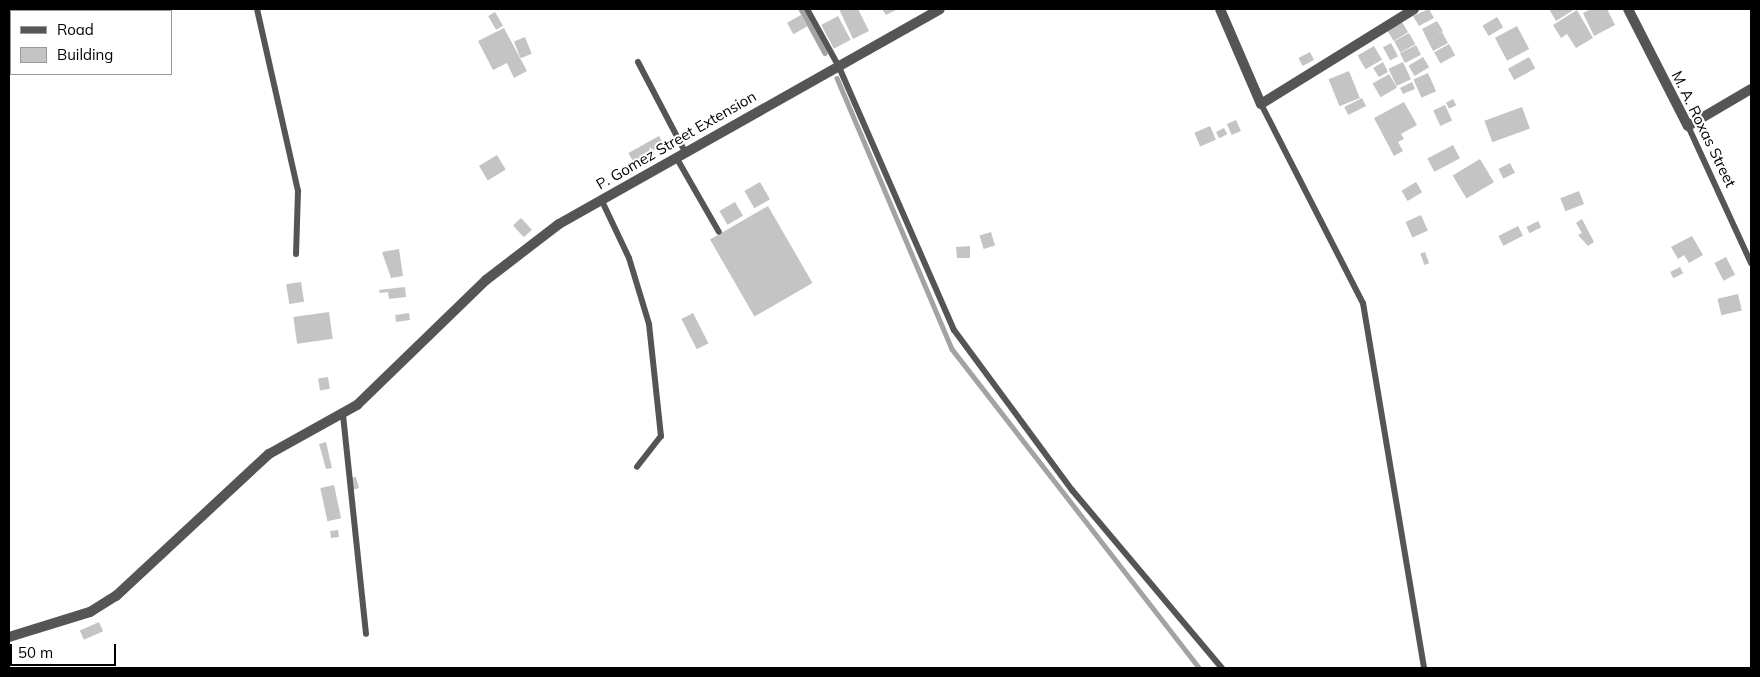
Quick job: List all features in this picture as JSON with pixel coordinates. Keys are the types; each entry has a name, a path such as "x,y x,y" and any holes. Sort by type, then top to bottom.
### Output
{"street":[{"name":"P. Gomez Street Extension","path":"9,637 90,612 116,596 269,454 343,416 446,323 486,280 540,237 679,153 839,67 940,9"},
{"path":"1220,9 1261,104 1414,9"},
{"name":"M. A. Roxas Street","path":"1628,9 1688,126"},
{"path":"1688,126 1751,90"}],"lane":[{"path":"257,9 298,191 296,254"},
{"path":"807,9 839,67 954,330 1072,490 1222,668"},
{"path":"638,62 679,153 719,232"},
{"path":"1261,104 1363,303 1424,668"},
{"name":"M. A. Roxas Street","path":"1688,126 1751,263"},
{"path":"602,199 630,258 649,324 661,436 637,467"},
{"path":"343,416 366,634"}],"building":[{"path":"839,9 858,9 869,31 853,39"},
{"path":"882,9 898,9 886,15"},
{"path":"1429,9 1434,18 1419,26 1413,16"},
{"path":"1549,9 1575,9 1556,21"},
{"path":"1591,9 1607,9 1615,25 1594,36 1583,13"},
{"path":"1577,10 1593,38 1576,48 1567,34 1561,38 1553,25"},
{"path":"495,12 503,26 496,30 488,16"},
{"path":"801,15 807,26 793,34 787,23"},
{"path":"838,16 851,40 834,49 821,25"},
{"path":"1497,17 1503,27 1489,36 1482,26"},
{"path":"1437,21 1443,31 1436,35 1442,32 1448,43 1433,51 1422,29"},
{"path":"1402,22 1408,32 1394,41 1387,31"},
{"path":"1517,26 1529,49 1507,61 1495,38"},
{"path":"504,28 527,71 514,78 507,63 493,70 478,41"},
{"path":"1409,33 1415,44 1400,53 1394,41"},
{"path":"525,37 532,54 521,58 514,41"},
{"path":"1391,43 1398,56 1390,60 1383,47"},
{"path":"1449,44 1455,55 1440,64 1434,52"},
{"path":"1416,45 1421,55 1405,63 1400,53"},
{"path":"1374,46 1382,60 1366,69 1358,56"},
{"path":"1310,52 1314,60 1303,66 1298,58"},
{"path":"1423,57 1429,67 1415,76 1408,66"},
{"path":"1529,57 1535,68 1514,80 1508,69"},
{"path":"1383,62 1388,72 1379,77 1373,68"},
{"path":"1403,62 1411,79 1397,86 1388,69"},
{"path":"1349,71 1360,98 1339,106 1329,79"},
{"path":"1428,73 1436,91 1422,98 1413,80"},
{"path":"1389,74 1397,88 1381,97 1373,84"},
{"path":"1412,82 1415,89 1403,94 1400,88"},
{"path":"1362,98 1366,106 1348,115 1344,107"},
{"path":"1453,99 1456,105 1449,109 1446,103"},
{"path":"1404,102 1417,125 1401,134 1404,139 1398,142 1403,151 1394,156 1374,118"},
{"path":"1445,105 1452,120 1440,126 1433,110"},
{"path":"1522,107 1530,129 1492,142 1484,121"},
{"path":"1236,120 1241,131 1232,135 1227,124"},
{"path":"1210,126 1216,140 1200,146 1194,133"},
{"path":"1224,128 1227,134 1219,138 1216,132"},
{"path":"659,136 664,145 633,162 628,153"},
{"path":"1453,145 1460,158 1434,172 1427,159"},
{"path":"497,155 506,170 488,180 479,166"},
{"path":"1480,159 1494,182 1466,199 1453,175"},
{"path":"1510,163 1515,173 1503,179 1498,169"},
{"path":"760,182 770,199 754,208 744,191"},
{"path":"1416,182 1422,192 1408,201 1401,191"},
{"path":"1579,191 1584,204 1565,211 1560,198"},
{"path":"735,202 743,216 727,225 719,211"},
{"path":"768,206 812,283 754,317 710,240"},
{"path":"1421,215 1428,231 1412,237 1405,222"},
{"path":"521,218 532,230 524,237 513,226"},
{"path":"1582,219 1594,242 1588,246 1578,235 1582,233 1576,223"},
{"path":"1538,221 1541,227 1530,233 1526,227"},
{"path":"1518,226 1523,236 1503,246 1498,236"},
{"path":"991,232 995,245 984,249 980,236"},
{"path":"1692,236 1703,255 1689,263 1684,255 1678,259 1671,247"},
{"path":"970,246 970,258 957,258 956,247"},
{"path":"399,249 403,276 391,278 382,252"},
{"path":"1425,252 1429,263 1424,265 1420,254"},
{"path":"1726,257 1735,275 1723,281 1714,263"},
{"path":"1680,267 1683,273 1673,278 1670,272"},
{"path":"301,282 304,302 289,304 286,284"},
{"path":"405,287 406,297 389,299 388,292 380,293 379,290"},
{"path":"1738,294 1742,311 1721,315 1718,299"},
{"path":"329,312 333,339 297,344 293,317"},
{"path":"409,313 410,320 396,322 395,315"},
{"path":"693,313 708,343 697,349 681,319"},
{"path":"328,377 330,389 320,390 318,379"},
{"path":"326,442 332,468 326,469 319,444"},
{"path":"356,477 359,488 353,490 351,478"},
{"path":"334,485 341,518 327,521 320,488"},
{"path":"338,530 339,537 331,538 330,531"},
{"path":"99,622 103,631 84,640 80,631"}],"waterway":[{"path":"801,9 825,53"},
{"path":"837,78 952,349 1199,668"}]}
